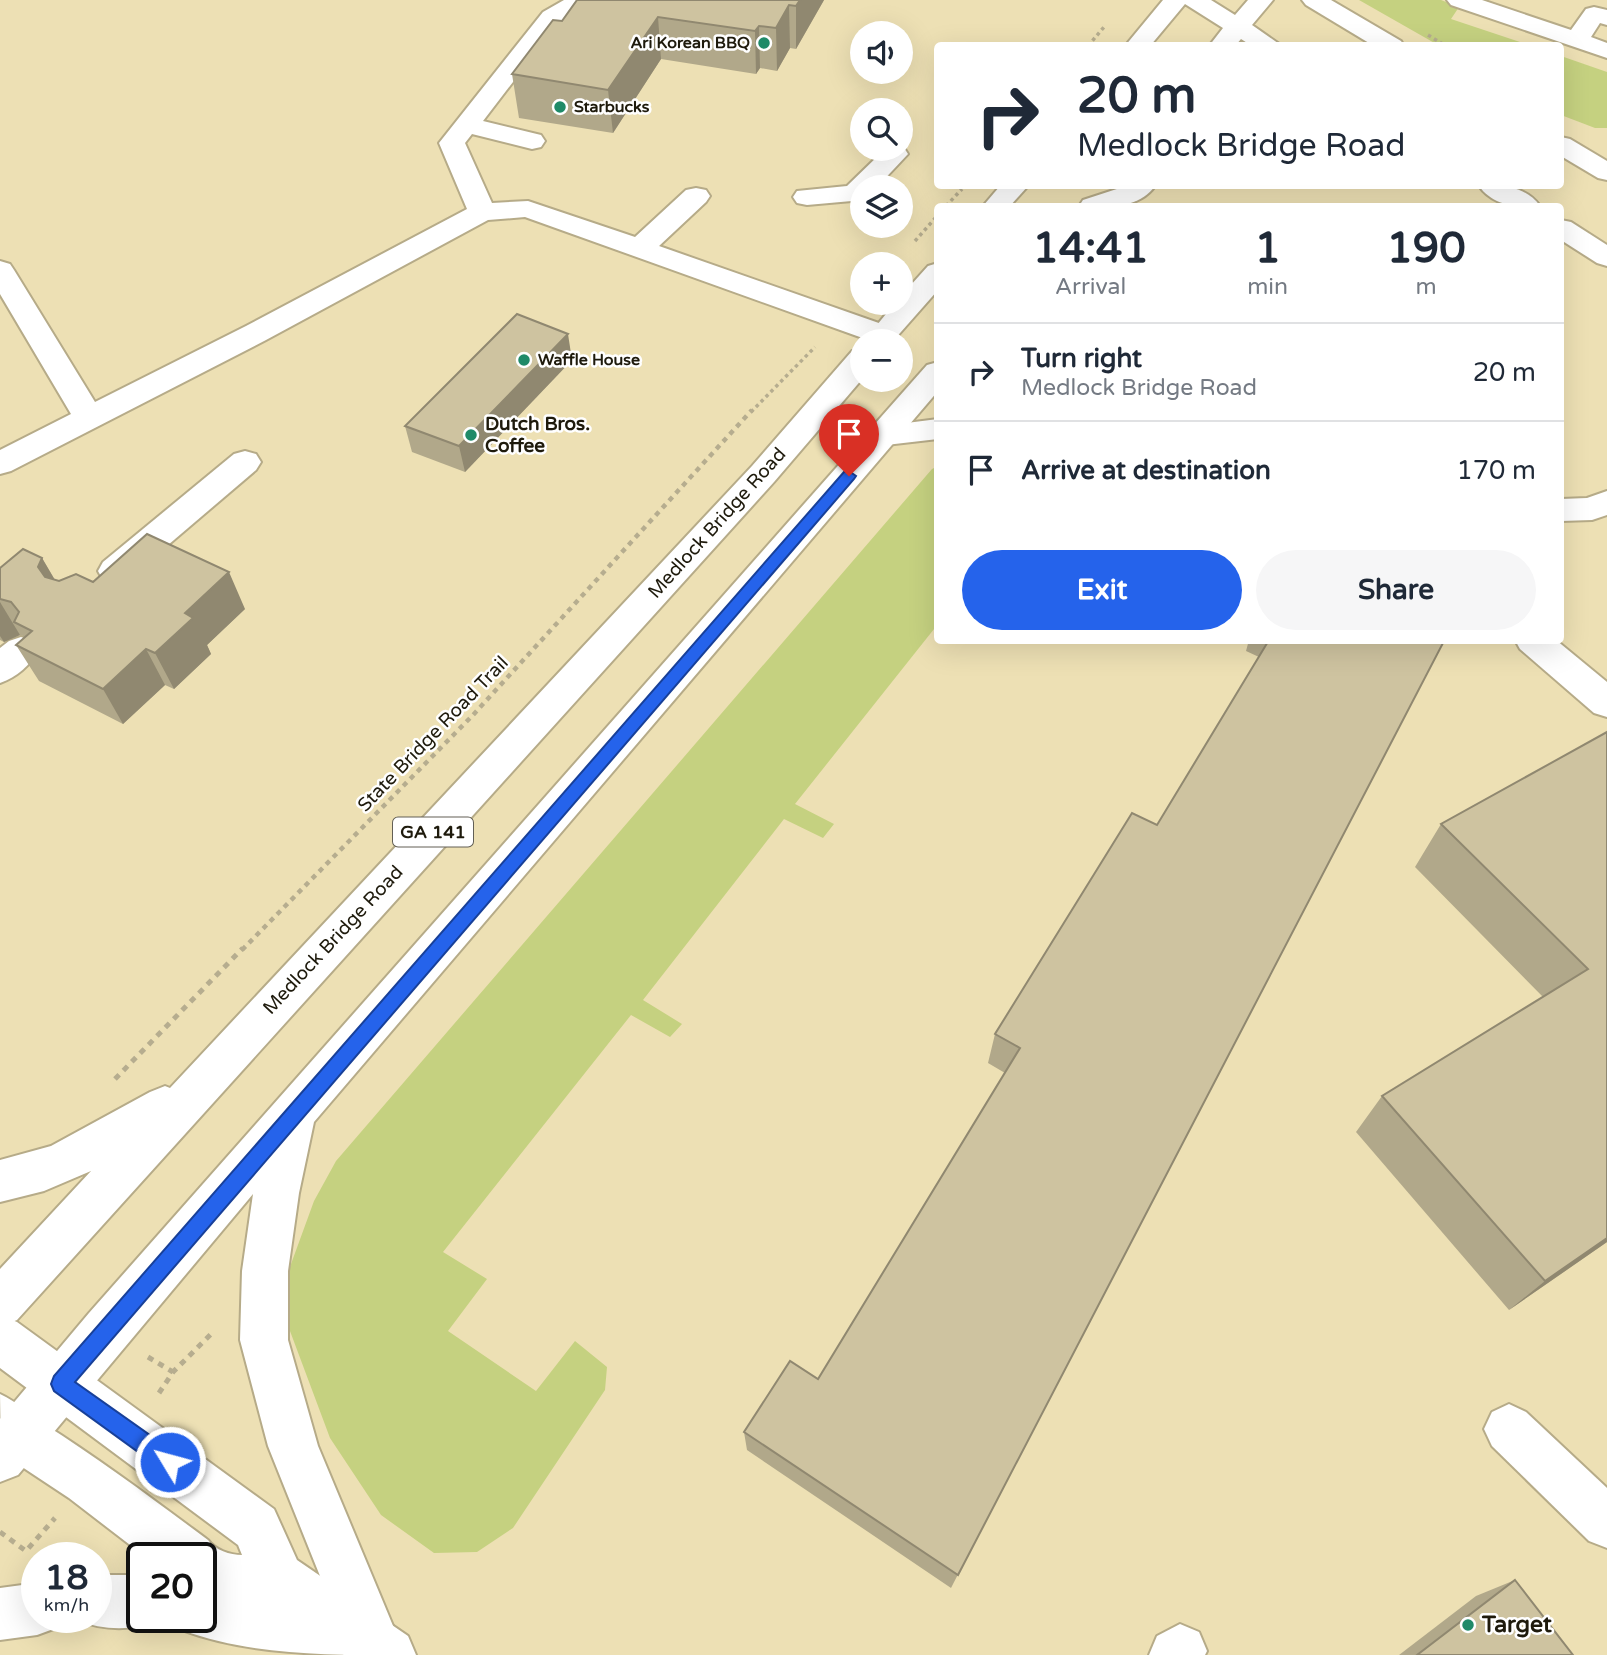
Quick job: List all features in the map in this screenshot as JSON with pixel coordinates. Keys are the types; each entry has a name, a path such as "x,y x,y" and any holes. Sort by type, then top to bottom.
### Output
{"main road":[{"path":"1140,42 1177,0"},
{"path":"1194,0 1263,42"},
{"path":"1224,42 1261,0"},
{"path":"1314,0 1385,42"},
{"path":"1459,0 1607,51"},
{"path":"482,212 452,143 551,17 578,2 610,5"},
{"path":"1576,41 1602,11"},
{"path":"466,125 532,141"},
{"path":"1564,147 1607,172"},
{"path":"807,197 855,194 888,161"},
{"path":"999,203 1011,189"},
{"path":"1082,203 1095,189"},
{"path":"1102,203 1138,189"},
{"path":"1498,189 1521,203"},
{"path":"640,248 696,197"},
{"path":"0,463 256,333 482,212 528,209 841,321 852,329"},
{"path":"1564,230 1607,257"},
{"path":"0,270 89,418"},
{"name":"Medlock Bridge Road","path":"888,329 934,277"},
{"name":"Medlock Bridge Road","path":"0,1303 762,474 850,373"},
{"path":"169,1542 87,1480 6,1437 61,1384 934,377"},
{"path":"886,434 934,429"},
{"path":"90,593 245,462"},
{"path":"1564,510 1592,509 1607,502"},
{"path":"1537,644 1607,703"},
{"path":"0,1181 26,1177 64,1162 108,1140 200,1086"},
{"path":"294,1114 276,1194 265,1271 264,1340 293,1446 381,1650"},
{"path":"0,1339 257,1527 279,1578 381,1650"},
{"path":"1509,1429 1607,1523"},
{"path":"217,1578 223,1582 279,1578"},
{"path":"0,1614 21,1611"},
{"path":"217,1614 381,1650"}],"path":[{"path":"949,203 961,189"},
{"name":"State Bridge Road Trail","path":"112,1082 473,715 765,396 841,321"}],"shaded area":[{"path":"0,0 1607,0 1607,1655 0,1655"}],"green space":[{"path":"1359,0 1441,0 1459,7 1451,19 1520,42 1433,42"},
{"path":"1564,57 1607,72 1607,128 1595,128 1564,116"},
{"path":"934,468 934,629 795,804 834,824 823,838 784,819 643,1000 682,1024 670,1037 631,1015 443,1252 487,1279 448,1331 536,1391 575,1341 607,1367 605,1390 513,1528 477,1552 434,1553 381,1515 330,1438 284,1315 287,1275 314,1201 336,1161"}],"building":[{"path":"577,0 800,0 796,6 789,5 776,28 759,26 755,31 658,17 608,90 512,74 553,20 562,21"},
{"path":"517,314 568,334 459,446 405,426"},
{"path":"147,534 229,572 185,613 193,618 155,653 146,649 103,689 16,645 32,631 14,622 19,612 11,602 0,599 0,568 23,549 42,558 38,567 45,577 59,581 76,574 93,582"},
{"path":"1267,644 1442,644 958,1575 744,1432 790,1361 818,1379 1020,1048 995,1034 1132,813 1157,825"},
{"path":"1607,732 1607,1238 1545,1281 1382,1096 1588,969 1441,824"},
{"path":"1515,1580 1573,1655 1417,1655"}],"place":[{"name":"Ari Korean BBQ","path":"764,43"},
{"name":"Starbucks","path":"560,107"},
{"name":"Waffle House","path":"524,360"},
{"name":"Dutch Bros. Coffee","path":"471,435"},
{"name":"Target","path":"1468,1625"}],"route":[{"path":"170,1462 61,1384 849,476"}]}
